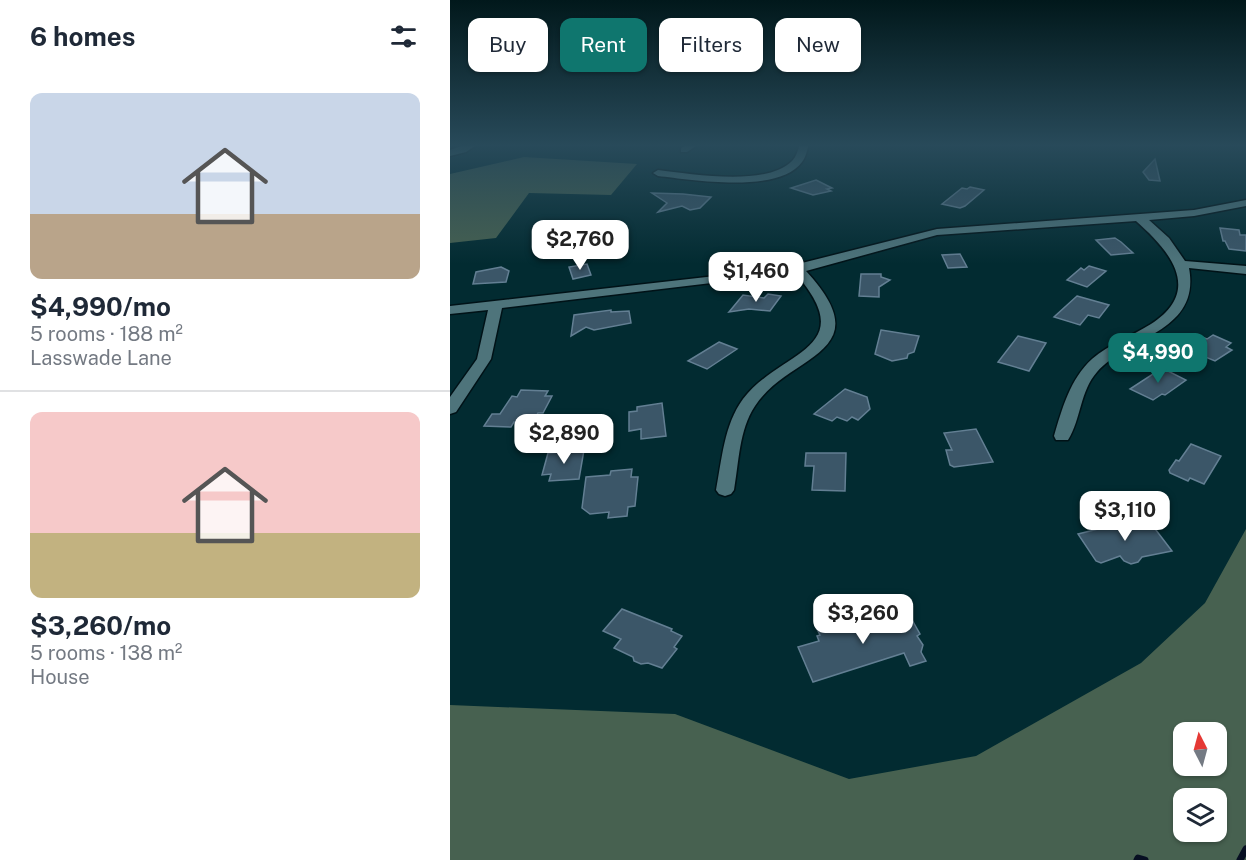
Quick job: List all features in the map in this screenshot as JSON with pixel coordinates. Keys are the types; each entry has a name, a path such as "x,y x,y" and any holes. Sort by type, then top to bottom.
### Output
{"street":[{"path":"450,310 798,269 829,262 896,240 937,232 1139,218 1215,210 1246,203"},
{"path":"1062,436 1070,409 1089,370 1101,360 1155,328 1174,312 1181,300 1185,275 1182,264 1169,246 1139,218"},
{"path":"1182,264 1246,270"},
{"path":"725,490 743,411 762,389 807,358 828,333 830,323 826,304 798,269"},
{"path":"450,409 478,371 484,358 496,305"}],"green space":[{"path":"450,184 620,184 611,195 529,193 496,238 450,243"},
{"path":"1246,529 1246,860 450,860 450,705 675,714 849,779 976,756 1141,663 1205,603"}],"building":[{"path":"803,184 824,184 832,188 827,189 831,191 813,195 791,188"},
{"path":"962,188 984,190 960,208 942,204"},
{"path":"652,193 711,197 700,208 690,210 682,206 658,212 667,203"},
{"path":"1220,228 1239,230 1240,235 1246,235 1246,251 1229,249 1223,241"},
{"path":"1115,238 1133,253 1111,255 1096,240"},
{"path":"960,254 967,267 948,268 942,255"},
{"path":"587,264 591,275 573,279 569,267"},
{"path":"1089,266 1106,271 1087,287 1067,280 1081,268 1084,270"},
{"path":"501,267 509,271 506,282 473,284 476,272"},
{"path":"861,274 881,274 881,277 890,280 879,287 879,297 859,296"},
{"path":"768,294 781,296 770,311 749,309 729,312 743,295 764,298"},
{"path":"1077,296 1109,305 1099,318 1088,315 1080,325 1054,317"},
{"path":"611,310 611,312 629,311 631,323 594,330 586,327 571,336 574,315"},
{"path":"881,330 919,336 914,352 908,354 907,358 892,361 875,354"},
{"path":"1213,335 1231,343 1226,347 1232,350 1215,361 1183,348 1202,337 1207,339"},
{"path":"1018,336 1046,343 1029,371 998,362"},
{"path":"719,342 737,349 707,369 688,361"},
{"path":"1162,368 1186,380 1165,395 1162,394 1153,400 1130,389"},
{"path":"845,389 867,397 870,409 858,420 852,417 847,421 837,417 832,421 814,414"},
{"path":"521,390 548,391 545,396 552,396 543,413 538,413 532,424 522,426 514,422 511,427 484,426 492,414 500,414 512,396 517,397"},
{"path":"662,403 666,436 641,439 641,429 629,431 629,412 637,411 637,407"},
{"path":"976,429 993,462 954,467 950,465 946,450 952,450 944,433"},
{"path":"1191,444 1221,456 1204,484 1190,478 1188,481 1170,473 1169,470 1176,460 1179,461"},
{"path":"584,450 579,479 549,481 551,474 542,475 548,453"},
{"path":"806,453 846,453 845,491 812,490 814,466 805,466"},
{"path":"632,469 631,477 638,477 635,506 628,507 627,516 608,518 609,512 590,514 582,508 586,477 610,475 611,471"},
{"path":"1146,517 1172,551 1142,557 1138,562 1131,564 1120,556 1101,563 1096,561 1078,534"},
{"path":"903,604 920,634 917,636 923,645 921,652 926,661 910,666 904,653 813,682 798,647 819,641 817,636 820,635 817,629 836,623 839,629 855,624 857,628 883,619 879,612"},
{"path":"622,609 672,629 671,631 682,636 674,647 677,649 662,668 648,663 641,664 634,661 633,657 614,648 621,639 603,631"}],"waterway":[{"path":"1240,860 1246,849"},
{"path":"1137,860 1138,858 1145,860"}]}
